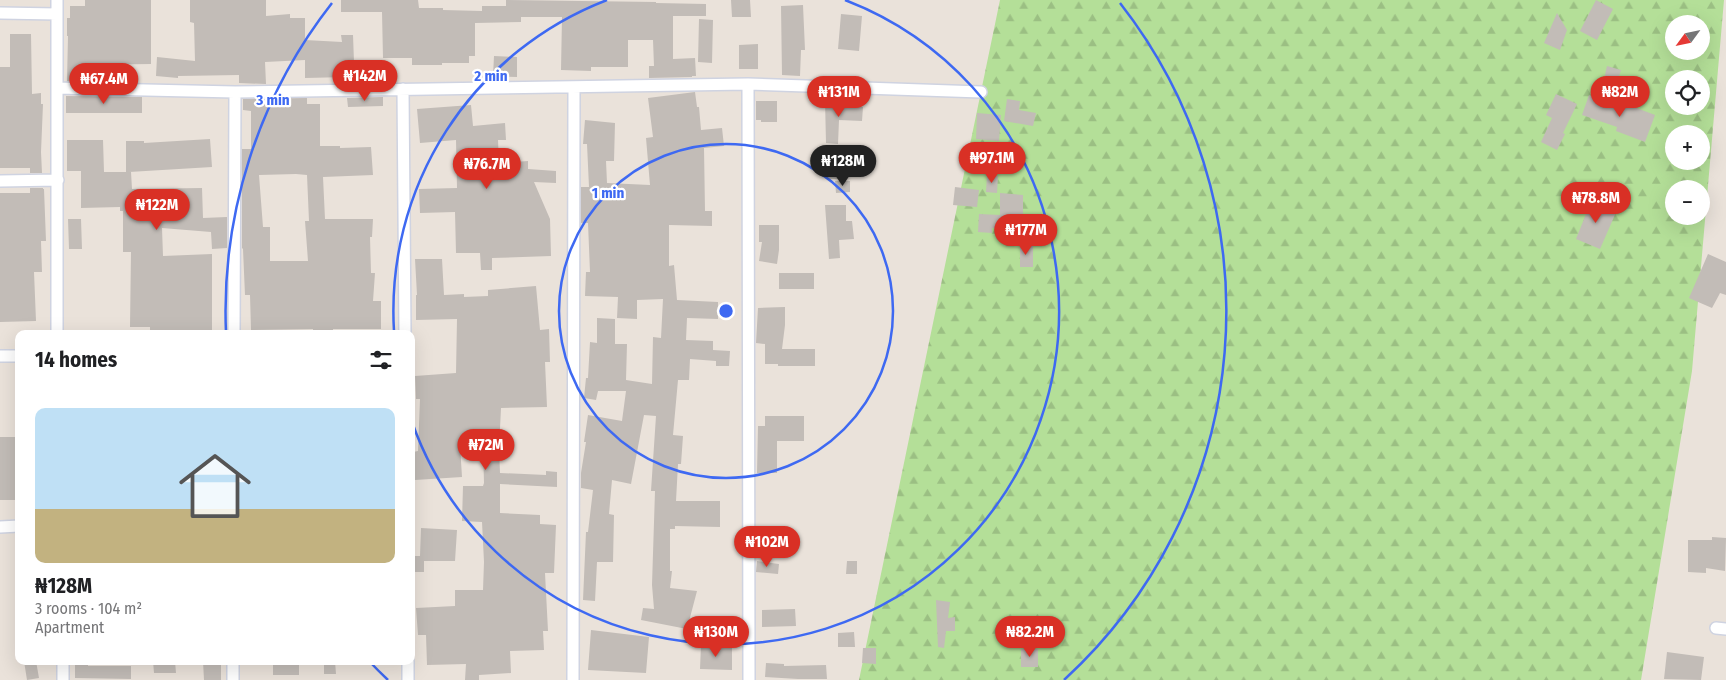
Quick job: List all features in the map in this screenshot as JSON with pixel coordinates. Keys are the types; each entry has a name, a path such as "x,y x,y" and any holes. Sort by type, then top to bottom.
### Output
{"street":[{"path":"57,0 57,330"},
{"path":"0,13 57,14"},
{"path":"57,88 235,92 748,84 982,92"},
{"path":"748,84 749,680"},
{"path":"573,680 574,86"},
{"path":"403,89 405,330"},
{"path":"234,330 235,92"},
{"path":"0,181 58,180"},
{"path":"0,356 15,356"},
{"path":"0,527 15,526"},
{"path":"63,665 63,680"},
{"path":"233,665 233,680"},
{"path":"408,665 408,680"}],"green space":[{"path":"1000,0 1724,0 1710,162 1710,125 1665,125 1665,170 1709,170 1708,180 1665,180 1665,225 1705,225 1692,371 1641,680 859,680"}],"building":[{"path":"85,0 151,0 151,64 83,65 83,81 67,81 67,18 70,18 70,6 85,6"},
{"path":"190,0 266,0 266,16 290,14 290,18 305,18 305,40 342,42 341,35 353,35 354,62 371,62 371,82 347,83 347,77 305,78 305,60 265,62 266,84 239,83 239,75 178,76 178,78 156,76 157,57 195,61 194,23 190,22"},
{"path":"341,0 418,0 419,8 482,11 482,6 506,6 506,0 706,4 706,16 673,16 673,59 695,58 696,76 649,78 649,66 654,66 653,40 628,40 628,67 591,67 591,71 561,70 562,17 521,17 521,22 475,23 475,56 469,56 469,63 412,65 412,58 383,58 382,12 341,12"},
{"path":"731,0 750,0 751,17 732,17"},
{"path":"1596,0 1613,9 1597,40 1580,31"},
{"path":"803,5 805,50 801,50 800,76 782,75 781,6"},
{"path":"1557,13 1567,30 1560,50 1544,43"},
{"path":"841,14 862,16 859,51 838,49"},
{"path":"699,19 713,20 712,63 698,62"},
{"path":"10,34 31,34 32,94 41,93 41,104 43,104 42,173 30,173 30,168 0,168 0,67 10,67"},
{"path":"758,44 758,69 739,69 739,45"},
{"path":"494,56 517,57 517,77 493,76"},
{"path":"1607,66 1621,70 1617,83 1604,79"},
{"path":"695,92 697,107 699,107 701,130 722,128 724,146 704,148 705,211 712,211 712,226 669,225 669,266 674,265 677,300 718,302 718,319 687,318 686,340 713,341 713,350 730,351 729,366 716,366 716,361 690,359 689,380 678,380 673,435 683,436 681,464 678,464 676,501 720,501 720,527 675,526 675,529 670,529 670,571 672,571 670,588 697,591 687,629 641,620 643,608 654,609 652,585 655,491 651,491 656,416 644,415 631,484 612,480 609,514 614,515 613,562 597,562 595,601 583,600 586,532 588,532 593,490 581,488 588,415 622,421 626,391 598,391 596,400 584,398 586,378 588,378 590,342 597,343 597,318 615,319 615,344 627,344 626,380 652,384 653,337 661,338 663,299 637,300 637,319 617,318 618,297 585,296 586,272 590,272 588,223 581,223 581,187 589,187 587,144 583,144 585,120 615,123 614,161 606,161 607,183 650,185 646,138 653,137 648,98"},
{"path":"1556,94 1577,104 1557,150 1541,142 1552,118 1546,115"},
{"path":"1589,95 1624,108 1626,104 1655,115 1645,142 1616,131 1617,127 1582,115"},
{"path":"66,96 142,97 142,113 66,113"},
{"path":"383,97 383,106 348,107 347,98"},
{"path":"307,98 307,104 320,104 320,146 340,146 340,148 371,147 373,175 323,177 325,219 373,219 372,237 370,237 371,273 375,273 373,301 381,301 381,329 251,330 250,295 245,295 242,248 242,149 251,149 251,111 243,110 243,99","holes":["259,175 307,175 309,221 305,221 308,261 270,261 270,227 263,227"]},
{"path":"1007,99 1020,101 1019,110 1036,113 1033,126 1004,121"},
{"path":"825,100 836,101 836,103 849,103 849,106 863,107 862,121 839,120 838,144 826,143"},
{"path":"756,101 777,101 777,122 761,122 761,120 756,120"},
{"path":"471,105 473,126 505,123 506,140 498,140 499,163 528,161 528,169 556,171 556,183 534,182 550,219 551,256 492,258 492,270 481,270 480,253 456,253 455,212 420,213 419,189 457,188 456,140 420,143 417,109"},
{"path":"977,113 1001,115 999,141 976,139"},
{"path":"210,139 212,167 129,172 131,172 132,189 202,188 203,218 227,217 227,248 212,249 211,232 162,228 163,256 212,254 212,330 150,330 150,327 130,327 131,252 123,252 123,211 120,211 120,207 81,208 81,171 67,171 67,140 103,140 104,172 126,172 126,141 144,141 144,143"},
{"path":"826,164 840,164 840,179 827,179"},
{"path":"987,175 998,176 997,193 986,192"},
{"path":"835,181 850,181 850,192 836,193"},
{"path":"955,187 979,190 977,207 953,205"},
{"path":"30,188 44,189 46,241 41,241 42,272 34,272 36,321 0,322 0,193 30,193"},
{"path":"1000,193 1023,195 1023,229 992,228 992,233 978,232 979,214 1000,215"},
{"path":"1592,199 1617,210 1600,249 1576,239"},
{"path":"825,205 846,205 846,221 852,221 854,239 839,240 840,258 829,259"},
{"path":"68,219 81,219 82,249 69,249"},
{"path":"759,225 779,225 777,264 759,261 762,242 759,242"},
{"path":"1020,245 1033,245 1033,267 1020,267"},
{"path":"1708,254 1726,262 1726,295 1720,293 1712,308 1689,298"},
{"path":"415,259 442,259 444,295 464,294 464,297 488,296 488,290 536,286 540,330 549,329 550,362 545,362 547,407 501,408 499,449 500,473 546,475 546,471 557,472 557,487 500,484 500,513 540,515 540,524 556,525 554,573 545,573 548,631 543,631 544,650 510,651 511,673 479,675 479,680 465,680 466,664 427,665 426,635 418,635 416,608 455,606 455,590 483,590 482,522 462,521 463,486 483,486 484,483 483,447 460,445 462,477 415,480 415,452 418,451 420,399 416,399 415,376 456,373 457,319 416,320"},
{"path":"779,273 814,273 814,289 779,289"},
{"path":"785,307 782,349 815,349 815,366 765,364 765,344 756,343 758,308"},
{"path":"765,416 804,416 804,441 777,441 777,473 757,473 758,426 765,426"},
{"path":"0,437 15,437 15,500 0,500"},
{"path":"421,528 457,530 455,561 424,561 424,572 415,572 415,556 420,556"},
{"path":"1712,537 1726,538 1725,571 1706,568 1706,573 1688,572 1688,540 1712,540"},
{"path":"757,561 779,564 778,574 756,572"},
{"path":"847,561 857,561 857,574 846,574"},
{"path":"936,600 950,602 948,618 955,617 955,631 946,631 944,648 938,647"},
{"path":"795,609 796,626 762,627 762,610"},
{"path":"591,630 649,637 646,673 588,670"},
{"path":"854,632 855,647 838,647 838,633"},
{"path":"701,645 732,646 732,670 700,669"},
{"path":"863,648 876,648 876,664 862,663"},
{"path":"1021,649 1038,649 1038,667 1021,667"},
{"path":"1667,652 1704,657 1701,680 1664,679"},
{"path":"766,663 784,664 784,666 826,665 827,679 765,677"},
{"path":"25,665 37,665 39,678 27,680"},
{"path":"75,665 131,666 131,679 75,678"},
{"path":"153,665 175,665 176,673 154,673"},
{"path":"203,665 221,665 221,680 204,680"},
{"path":"273,665 299,665 299,675 273,675"},
{"path":"324,665 335,665 336,674 324,674"}]}
